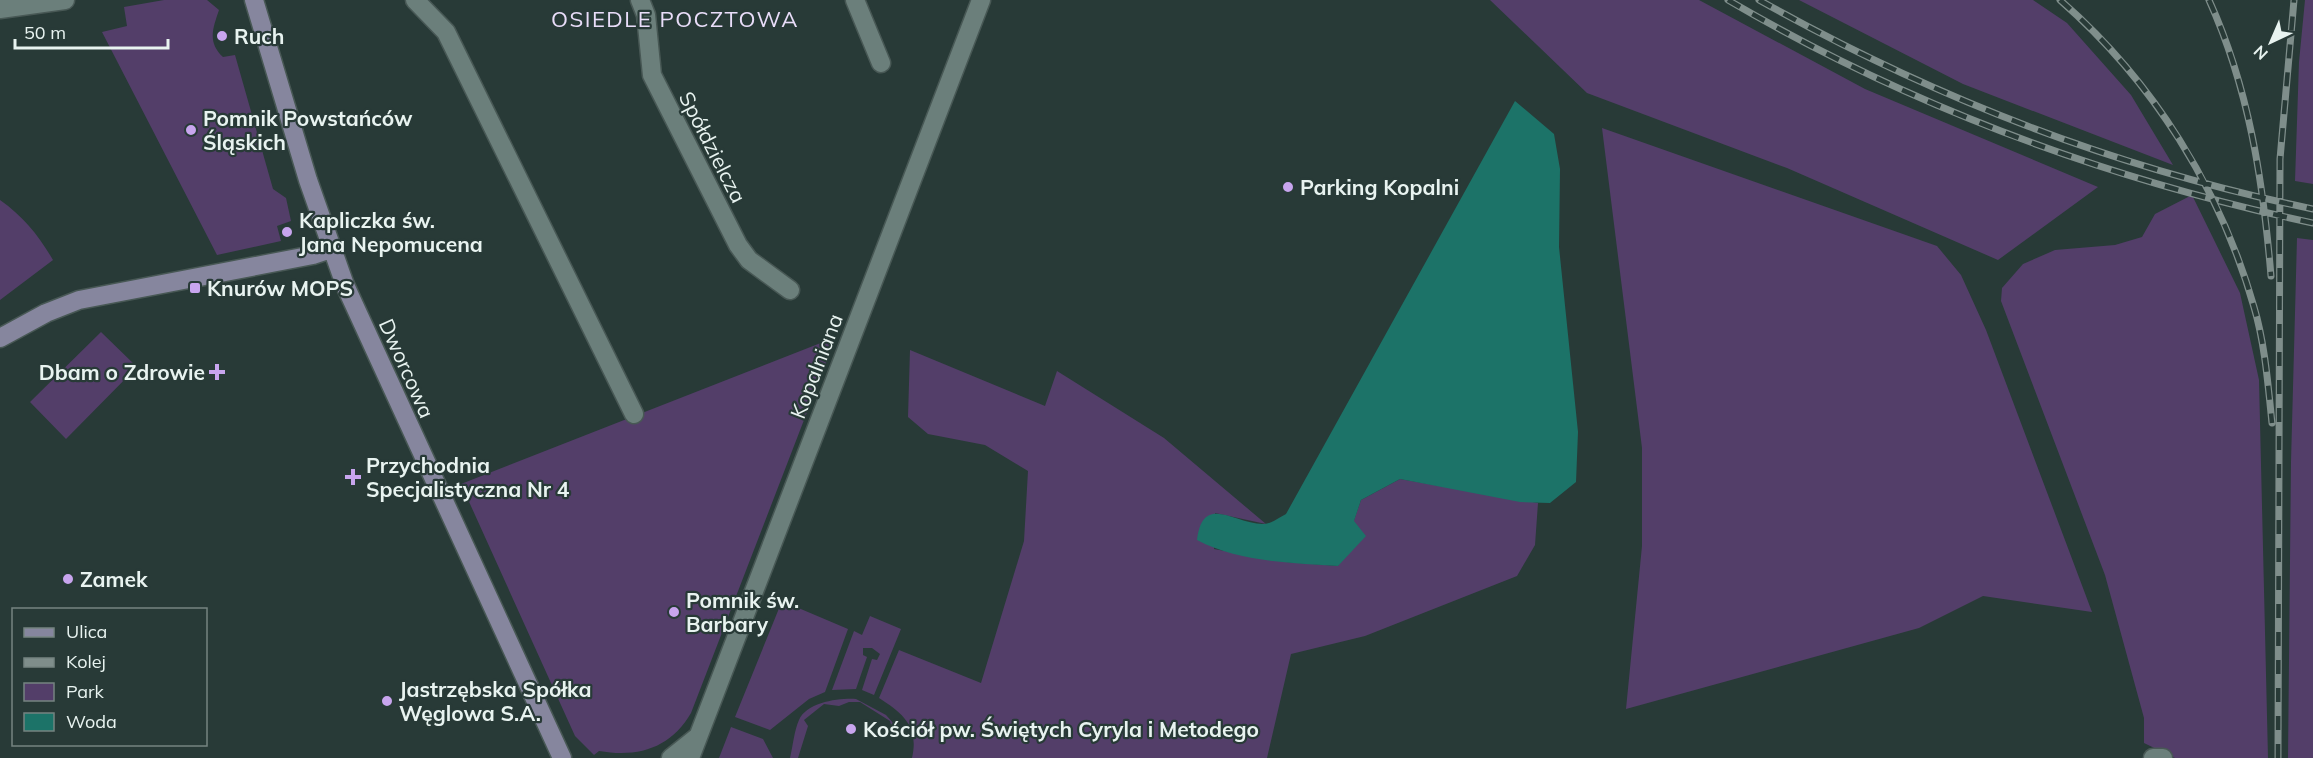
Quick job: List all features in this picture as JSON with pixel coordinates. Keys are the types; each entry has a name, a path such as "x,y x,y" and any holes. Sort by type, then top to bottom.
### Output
{"main road":[{"name":"Dworcowa","path":"254,0 331,249 393,393 564,758"},
{"path":"0,338 46,313 80,300 313,255 331,249"}],"street":[{"path":"0,9 65,0"},
{"path":"415,0 446,32 634,414"},
{"name":"Spółdzielcza","path":"640,0 646,15 652,75 738,245 749,260 790,290"},
{"path":"855,0 881,63"},
{"name":"Kopalniana","path":"694,750 981,0"},
{"path":"555,740 573,758"},
{"path":"671,758 694,750"},
{"path":"2153,758 2163,758"}],"green space":[{"path":"164,0 207,0 219,10 213,29 215,46 223,57 235,55 273,189 286,198 291,221 277,226 281,241 217,255 102,32 127,26 124,7"},
{"path":"1490,0 1699,0 1865,89 2098,187 1998,260 1787,168 1587,93"},
{"path":"1799,0 2033,0 2067,23 2131,95 2173,165 1963,84"},
{"path":"2305,0 2313,0 2313,184 2295,181 2299,62"},
{"path":"1602,128 1937,246 1961,275 1986,330 2092,612 1983,596 1919,628 1626,709 1642,546 1642,448"},
{"path":"2192,195 2240,293 2259,380 2268,758 2175,758 2144,743 2144,718 2105,575 2001,301 2002,288 2023,264 2055,250 2115,245 2142,237 2155,214"},
{"path":"0,200 30,227 53,260 0,300"},
{"path":"2297,238 2313,240 2313,758 2288,758 2291,462"},
{"path":"101,332 137,367 66,439 30,402"},
{"path":"836,337 691,713 674,734 653,747 628,753 599,751 594,755 575,736 461,484"},
{"path":"910,350 1045,406 1057,371 1164,438 1266,524 1215,513 1214,549 1286,562 1338,566 1361,500 1400,479 1538,503 1535,545 1517,576 1365,636 1291,654 1267,758 912,758 913,738 908,722 879,698 899,650 981,683 1024,541 1028,471 985,445 928,434 908,417"},
{"path":"782,601 848,629 825,692 809,699 770,730 735,717"},
{"path":"870,616 901,629 874,695 862,690 872,659 877,660 880,654 872,648 863,648 863,655 867,657 856,689 832,690 854,631 862,635"},
{"path":"856,699 886,715 902,733 894,736 890,721 860,702 849,702 839,706 824,704 804,720 808,726 798,758 790,758 796,729 803,714 824,702"},
{"path":"731,727 763,739 773,758 719,758"}],"water":[{"path":"1515,101 1554,134 1560,169 1559,247 1578,432 1576,482 1550,503 1520,502 1400,479 1361,500 1354,521 1366,536 1338,566 1248,557 1230,553 1197,540 1200,526 1206,517 1213,514 1264,524 1286,514"}],"railway":[{"path":"1728,0 1868,74 2012,135 2160,185 2313,223"},
{"path":"1759,0 1892,69 2028,126 2168,173 2313,209"},
{"path":"2060,0 2125,65 2179,139 2202,179 2240,263 2254,307 2263,350 2272,423"},
{"path":"2209,0 2234,67 2252,135 2264,205 2271,276"},
{"path":"2278,758 2280,159 2294,0"}],"place":[{"name":"Ruch","path":"222,36"},
{"name":"Pomnik Powstańców Śląskich","path":"191,130"},
{"name":"Parking Kopalni","path":"1288,187"},
{"name":"Kapliczka św. Jana Nepomucena","path":"287,232"},
{"name":"Knurów MOPS","path":"195,288"},
{"name":"Dbam o Zdrowie","path":"217,372"},
{"name":"Przychodnia Specjalistyczna Nr 4","path":"353,477"},
{"name":"Zamek","path":"68,579"},
{"name":"Pomnik św. Barbary","path":"674,612"},
{"name":"Jastrzębska Spółka Węglowa S.A.","path":"387,701"},
{"name":"Kościół pw. Świętych Cyryla i Metodego","path":"851,729"}],"district":[{"name":"OSIEDLE POCZTOWA","path":"675,19"}]}
